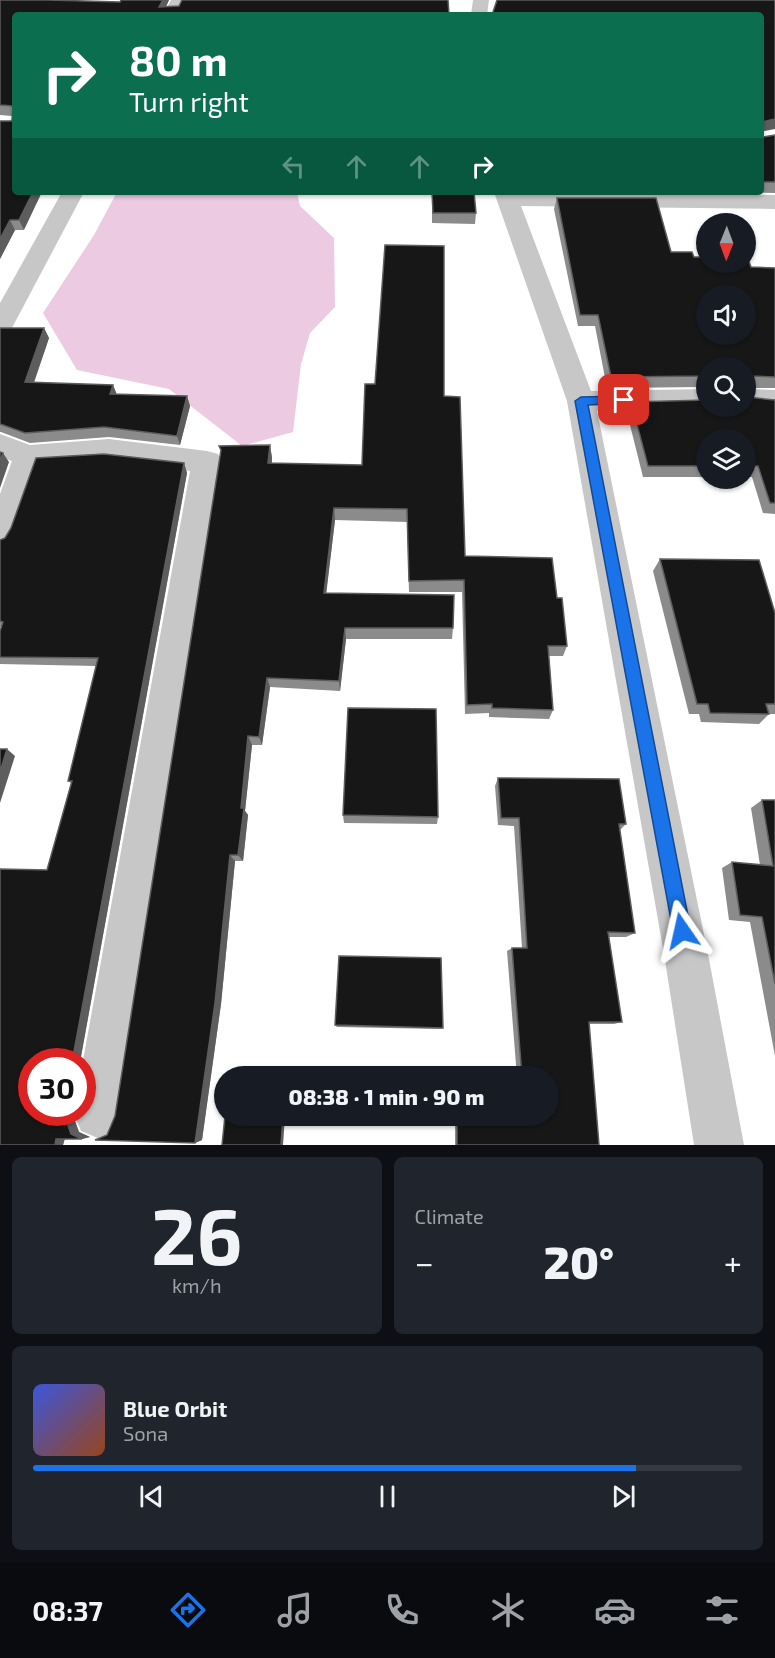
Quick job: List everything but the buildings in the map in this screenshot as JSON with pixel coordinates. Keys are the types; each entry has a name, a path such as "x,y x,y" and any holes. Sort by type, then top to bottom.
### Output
{"street":[{"path":"0,326 71,195"},
{"path":"719,1145 686,954 581,401 513,195 775,202"},
{"path":"581,401 696,399"},
{"path":"756,399 775,400"},
{"path":"0,445 29,456 109,450 207,462 98,1114"},
{"path":"0,536 29,456"}],"shaded area":[{"path":"115,195 298,195 300,206 334,238 335,307 310,333 301,364 293,432 242,446 169,389 77,370 43,313 94,235"}],"route":[{"path":"624,400 581,401 682,931"}]}
